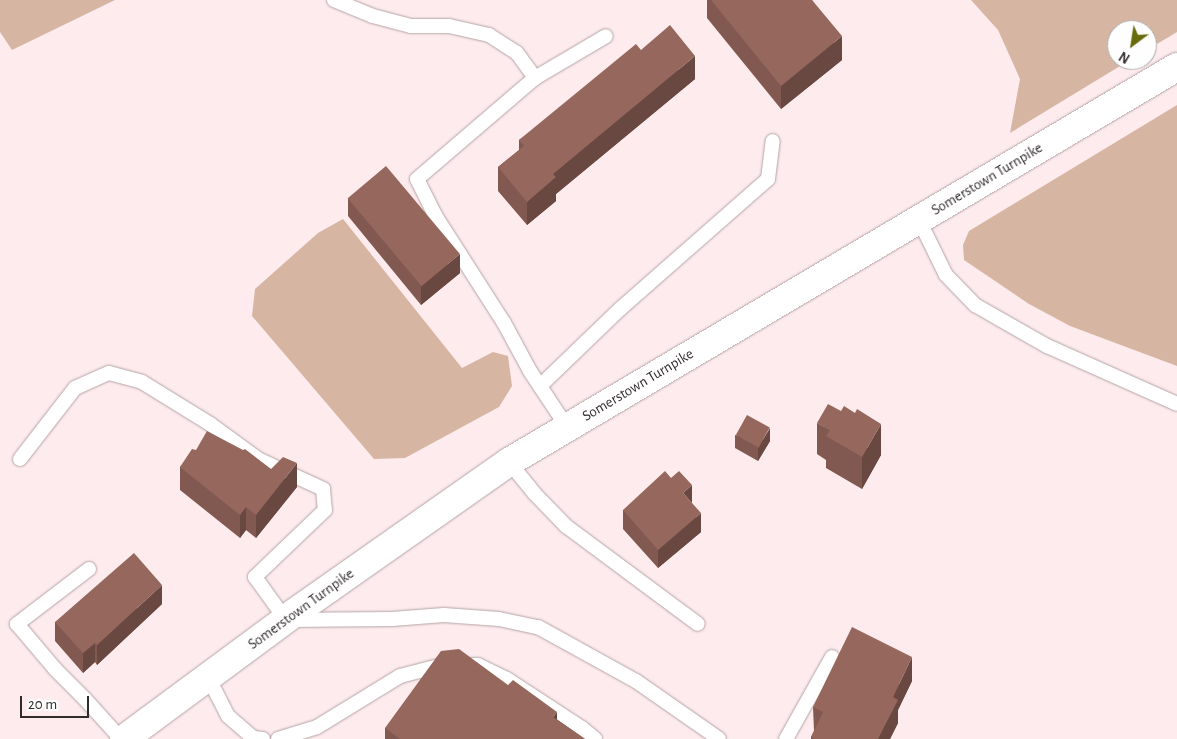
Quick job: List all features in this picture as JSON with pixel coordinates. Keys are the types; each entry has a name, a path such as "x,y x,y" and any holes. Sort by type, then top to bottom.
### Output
{"main road":[{"name":"Somerstown Turnpike","path":"122,739 509,462 1177,68"}],"lane":[{"path":"334,0 372,16 411,26 449,26 489,35 517,53 535,78"},
{"path":"566,427 504,323 435,215 417,179 535,78 606,36"},
{"path":"540,386 620,309 768,179 773,142"},
{"path":"918,220 946,275 975,305 1047,346 1177,404"},
{"path":"20,459 75,388 109,373 142,382 210,424 258,459 323,488 325,510 255,577 286,620 392,619 444,615 499,619 538,627 636,681 719,739"},
{"path":"509,462 535,494 566,526 698,624"},
{"path":"89,569 17,624 55,669 86,699 122,739"},
{"path":"786,739 832,657"},
{"path":"278,739 317,726 400,676 449,663 478,665 507,679 582,728 595,739"},
{"path":"208,677 228,716 253,738 263,739"}],"shaded area":[{"path":"0,0 115,0 12,50 0,32"},
{"path":"971,0 1177,0 1177,32 1157,44 1157,20 1107,20 1107,70 1114,70 1010,133 1020,79 998,30"},
{"path":"1177,105 1177,366 1070,326 1029,304 964,260 963,245 969,231"},
{"path":"343,219 462,368 493,352 508,356 512,386 499,407 405,458 374,459 252,316 255,289 318,233"}],"building":[{"path":"711,0 812,0 842,36 781,86"},
{"path":"670,25 695,56 553,174 556,177 527,202 498,167 524,146 519,140 636,44 641,50"},
{"path":"386,166 460,254 422,286 348,198"},
{"path":"828,404 841,411 844,406 855,413 857,409 881,424 862,457 826,436 830,430 817,423"},
{"path":"747,415 770,428 759,448 736,435"},
{"path":"207,431 243,450 245,449 271,469 283,457 297,463 256,515 246,507 240,515 180,467 192,449 196,450"},
{"path":"665,471 671,478 679,471 692,485 683,493 701,513 658,550 623,510"},
{"path":"134,553 162,585 97,645 95,643 83,653 55,622"},
{"path":"852,627 912,657 893,697 898,700 878,739 815,739 811,737 823,712 813,707"},
{"path":"459,649 508,685 513,680 557,712 553,717 585,739 400,739 385,728 441,651"}]}
